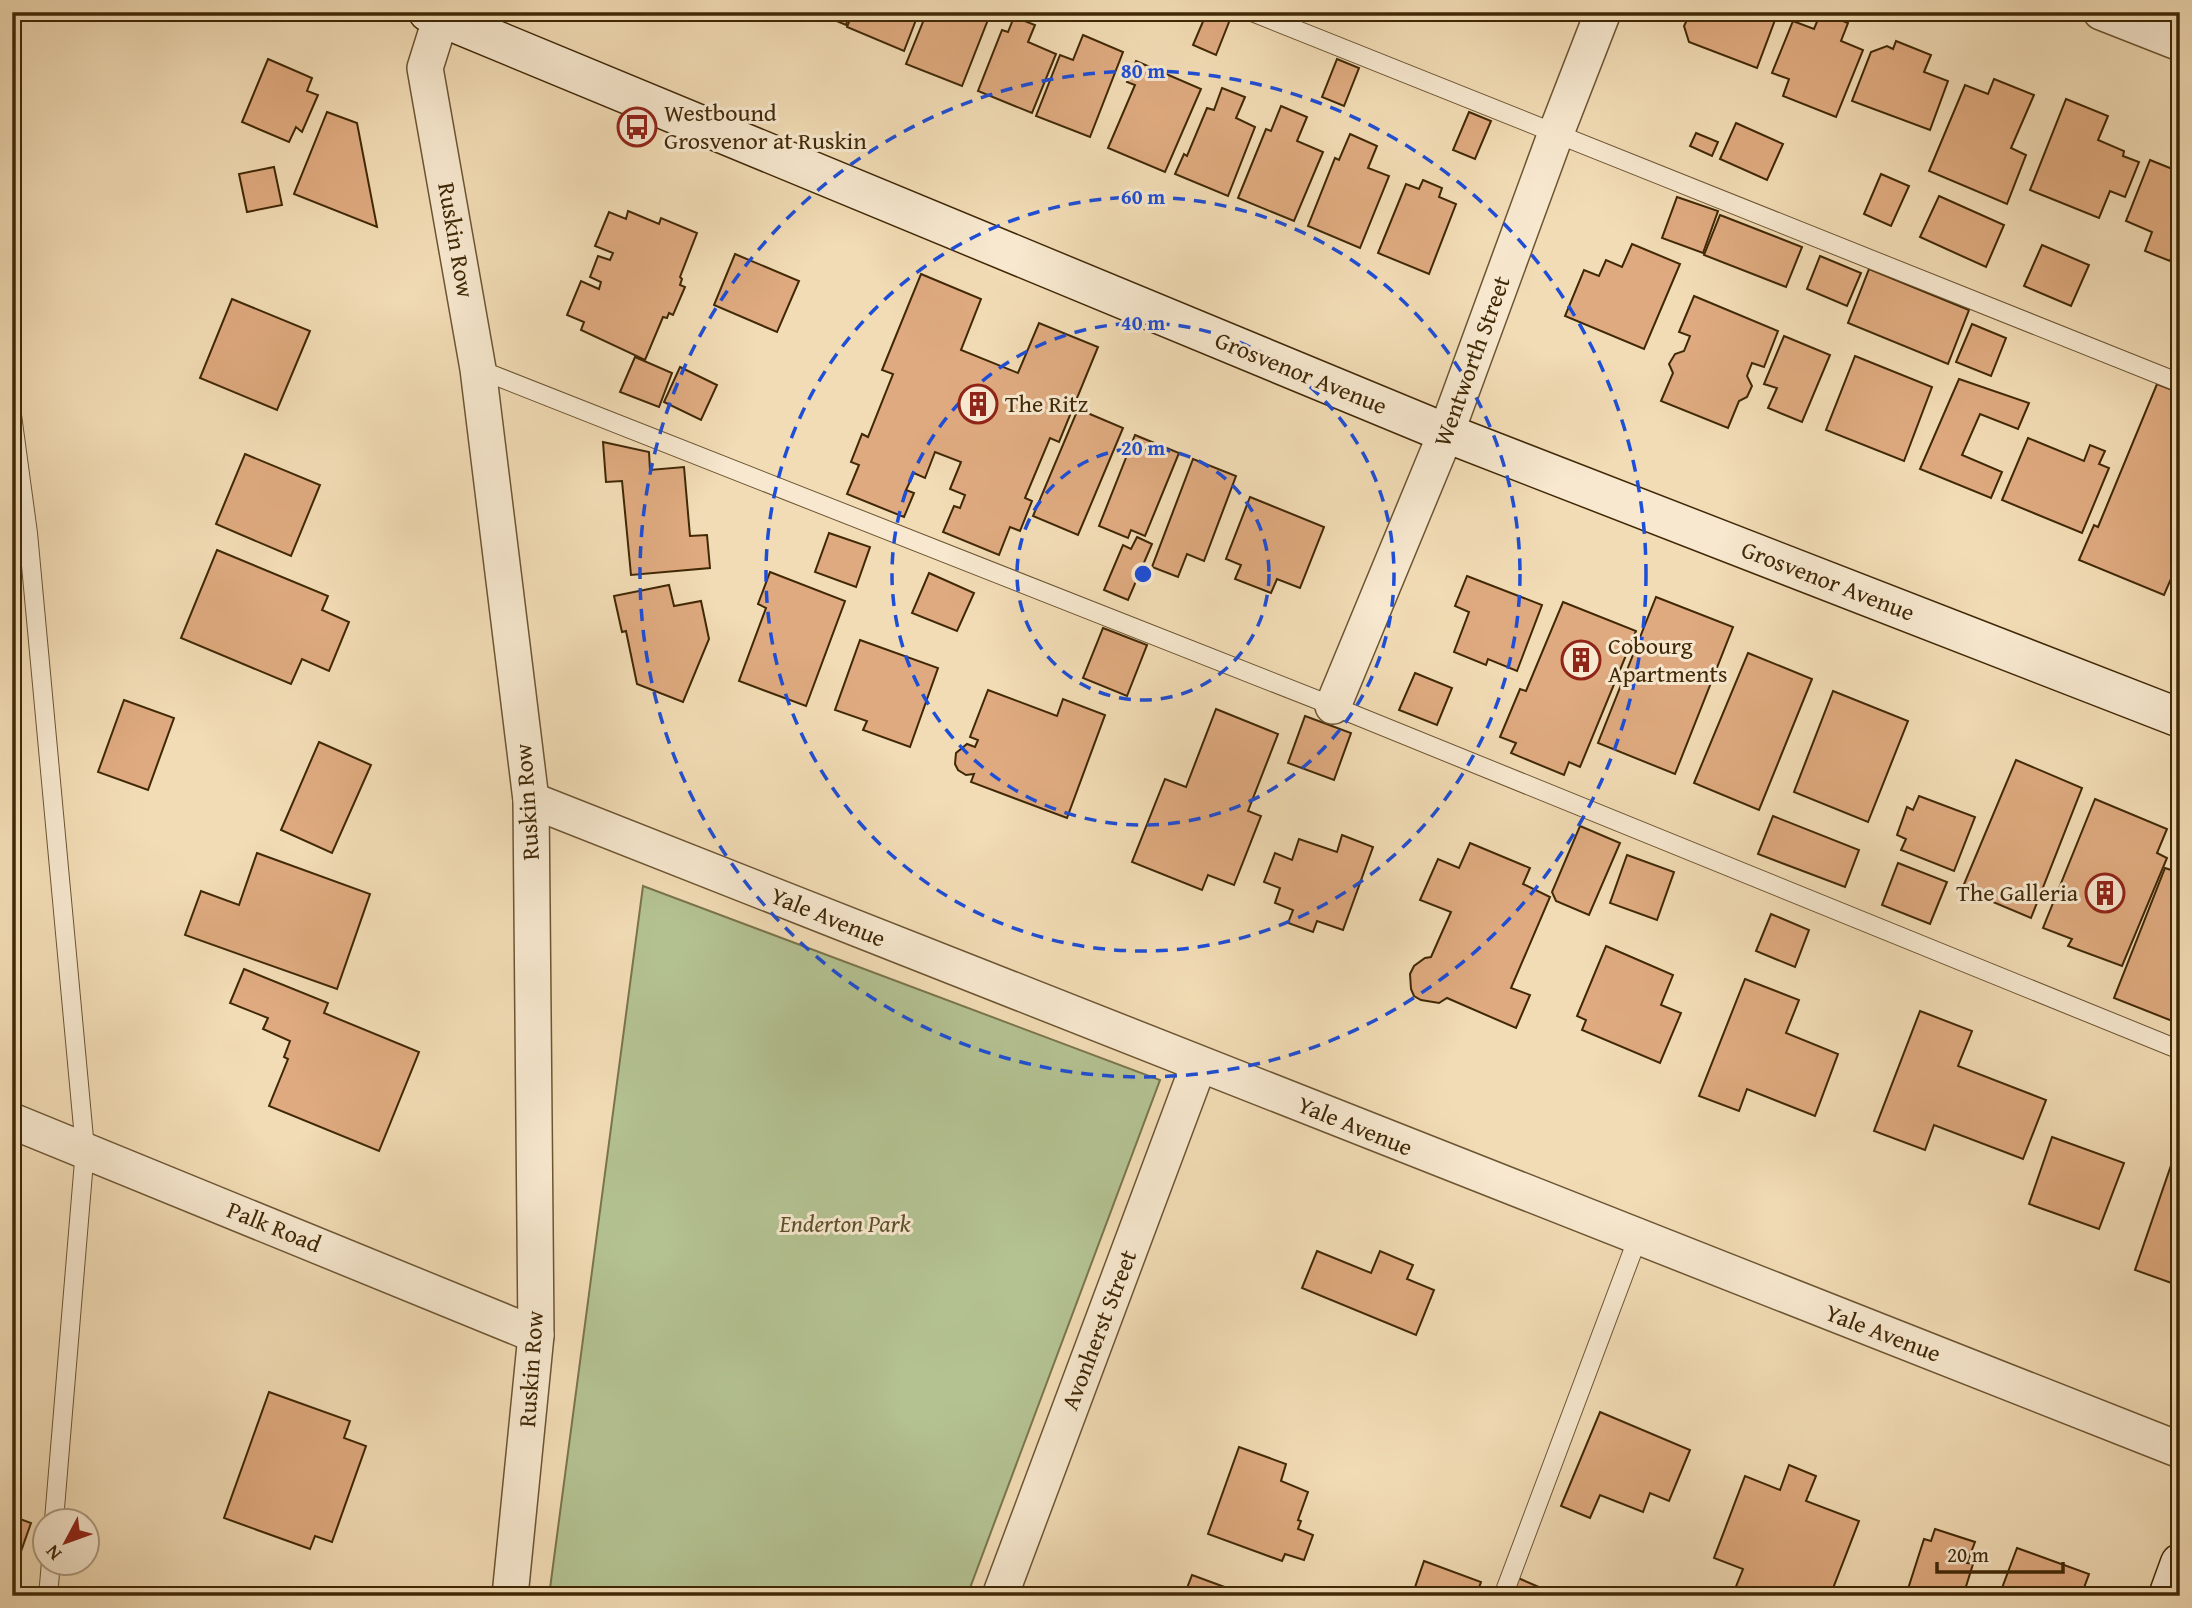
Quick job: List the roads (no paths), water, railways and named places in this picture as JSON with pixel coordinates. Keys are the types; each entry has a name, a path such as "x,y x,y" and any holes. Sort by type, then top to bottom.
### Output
{"street":[{"name":"Wentworth Street","path":"1333,706 1446,433 1603,12"},
{"path":"2101,12 2180,43"},
{"name":"Ruskin Row","path":"438,14 425,68 478,369 531,800 536,1335 510,1596"},
{"name":"Grosvenor Avenue","path":"438,14 1446,433 2180,718"},
{"name":"Yale Avenue","path":"531,800 2180,1450"},
{"name":"Avonherst Street","path":"1000,1596 1199,1064"},
{"name":"Palk Road","path":"12,1121 536,1335"},
{"path":"2168,1596 2180,1563"}],"lane":[{"path":"1252,12 2180,383"},
{"path":"478,369 1333,706 2180,1050"},
{"path":"12,415 29,547 85,1149 55,1506"},
{"path":"1503,1596 1638,1237"},
{"path":"48,1596 50,1576"}],"place":[{"name":"Westbound Grosvenor at Ruskin","path":"637,127"},
{"name":"The Ritz","path":"978,404"},
{"name":"Cobourg Apartments","path":"1581,660"},
{"name":"The Galleria","path":"2105,893"}],"park label":[{"name":"Enderton Park","path":"845,1224"}]}
